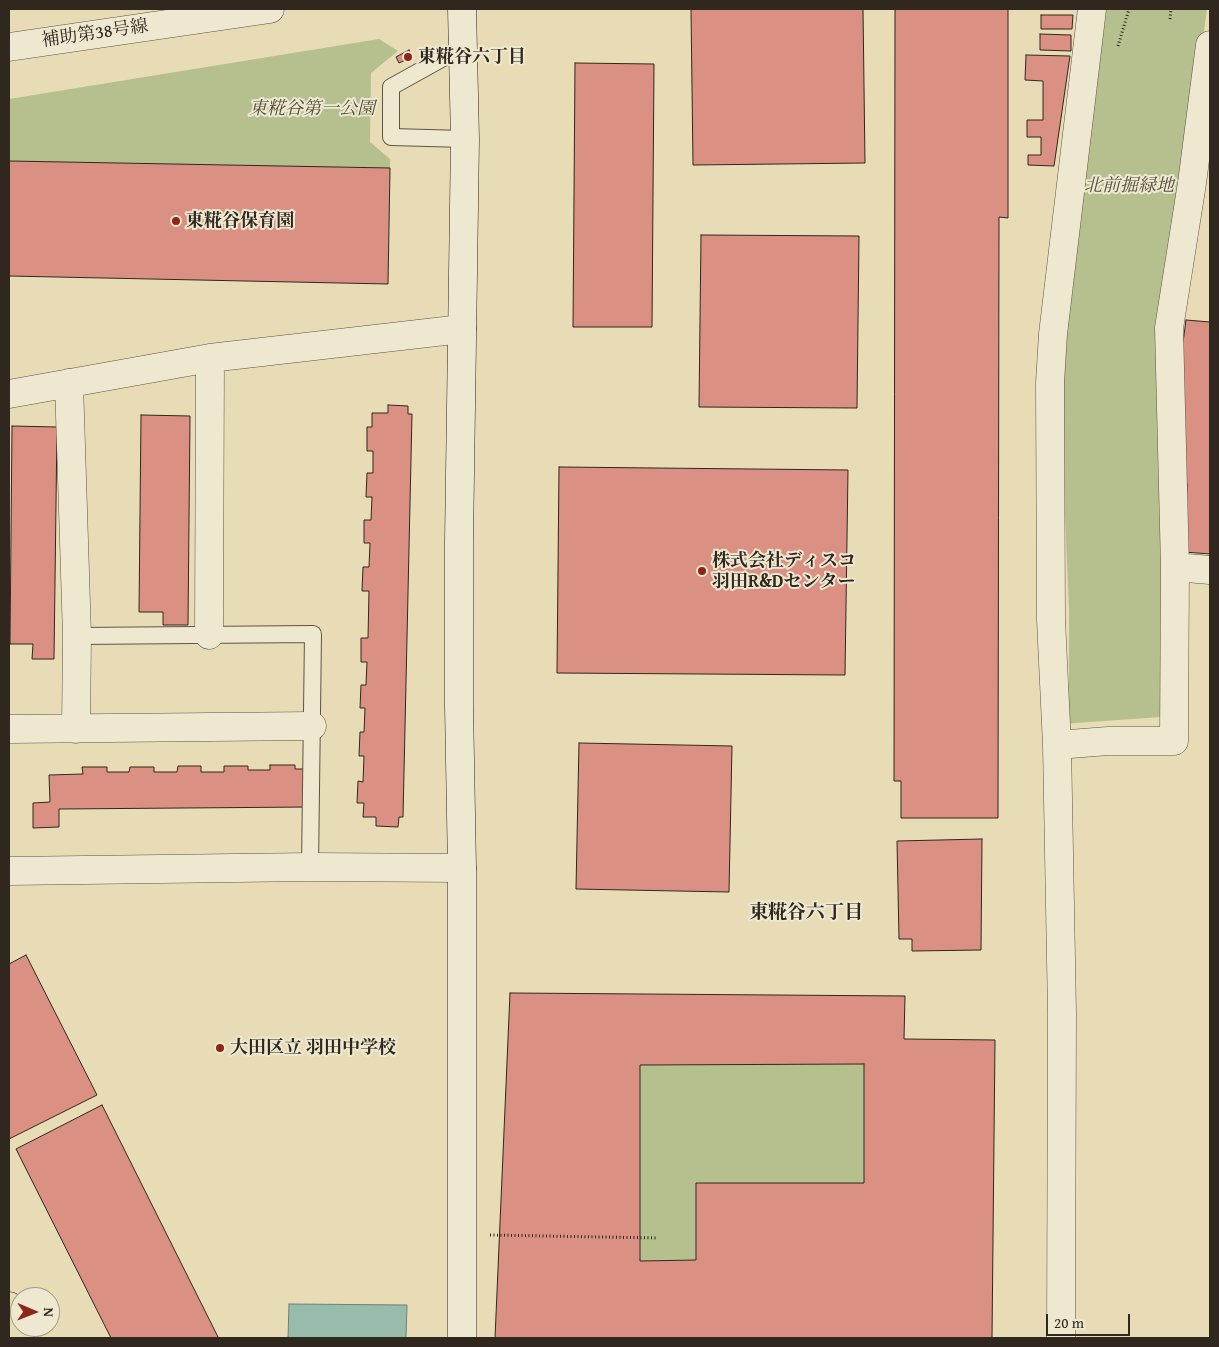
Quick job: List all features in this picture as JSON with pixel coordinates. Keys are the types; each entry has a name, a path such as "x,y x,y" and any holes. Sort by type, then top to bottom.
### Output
{"highway":[{"path":"9,1306 24,1338"}],"street":[{"name":"補助第38号線","path":"9,47 270,9"},
{"path":"462,9 465,140 459,677 462,868 462,1338"},
{"path":"1061,1338 1062,1014 1067,745 1050,620 1050,383 1055,314 1092,9"},
{"path":"1067,745 1108,741 1174,741 1175,567 1169,328 1192,184 1210,45"},
{"path":"9,394 210,358 462,329"},
{"path":"209,635 210,358"},
{"path":"69,382 77,636 76,729"},
{"path":"1175,567 1210,570"},
{"path":"9,729 312,726"},
{"path":"9,871 310,867 462,868"}],"lane":[{"path":"463,48 391,87 390,137 465,140"},
{"path":"77,636 313,634 310,867"}],"path":[{"path":"1170,19 1171,9"},
{"path":"492,1235 658,1238"}],"green space":[{"name":"北前掘緑地","path":"1101,9 1207,9 1182,189 1161,717 1062,724 1069,682 1069,610 1058,348"},
{"name":"東糀谷第一公園","path":"379,39 398,51 371,73 370,142 390,159 390,168 9,165 9,99"},
{"path":"864,1064 864,1183 696,1183 696,1260 640,1261 640,1065"}],"shaded area":[{"path":"289,1304 407,1305 406,1338 288,1338"}],"building":[{"path":"691,9 863,9 865,163 693,165"},
{"path":"895,9 1008,9 1008,218 999,217 998,818 901,818 901,781 894,781"},
{"path":"1041,15 1073,15 1072,29 1041,29"},
{"path":"1040,34 1071,35 1071,51 1040,50"},
{"path":"409,50 412,57 399,63 396,57"},
{"path":"1026,55 1070,56 1054,166 1028,165 1028,155 1041,155 1041,137 1027,137 1027,120 1043,120 1043,81 1025,80"},
{"path":"575,63 654,64 652,327 573,327"},
{"path":"9,161 390,168 388,284 9,276"},
{"path":"701,235 859,236 857,408 699,407"},
{"path":"1186,320 1210,322 1210,554 1184,552 1187,485 1179,437 1178,380"},
{"path":"388,405 408,406 408,414 412,414 403,817 399,817 398,827 376,826 376,817 363,817 364,803 357,803 358,781 363,782 364,756 359,756 360,732 364,732 365,708 360,708 361,685 366,685 367,662 361,662 361,638 368,638 369,591 362,591 363,567 369,567 370,543 364,543 364,520 371,520 372,497 366,497 367,473 373,473 373,451 367,451 367,427 372,427 372,413 388,413"},
{"path":"141,415 190,416 188,625 163,625 163,612 139,612"},
{"path":"12,426 57,427 54,659 32,659 33,644 10,644"},
{"name":"株式会社ディスコ 羽田R&Dセンター","path":"559,467 848,470 845,675 557,673"},
{"path":"579,743 732,746 729,892 576,889"},
{"path":"270,765 295,765 295,769 308,769 308,807 59,809 59,827 33,828 33,803 50,802 49,775 83,774 82,767 107,767 107,772 129,772 130,767 154,767 154,772 177,772 178,766 201,766 201,772 224,772 224,766 248,766 248,770 270,770"},
{"path":"982,839 981,950 912,951 912,939 899,939 897,841"},
{"path":"26,955 97,1095 9,1139 9,964"},
{"path":"510,993 905,996 904,1039 995,1040 992,1338 495,1338","holes":["864,1064 864,1183 696,1183 696,1260 640,1261 640,1065"]},
{"path":"102,1105 218,1337 216,1338 111,1338 16,1149"}],"place":[{"name":"東糀谷六丁目","path":"408,57"},
{"name":"東糀谷保育園","path":"176,221"},
{"name":"株式会社ディスコ 羽田R&Dセンター","path":"702,571"},
{"name":"大田区立 羽田中学校","path":"220,1048"}],"district":[{"name":"東糀谷六丁目","path":"806,913"}]}
